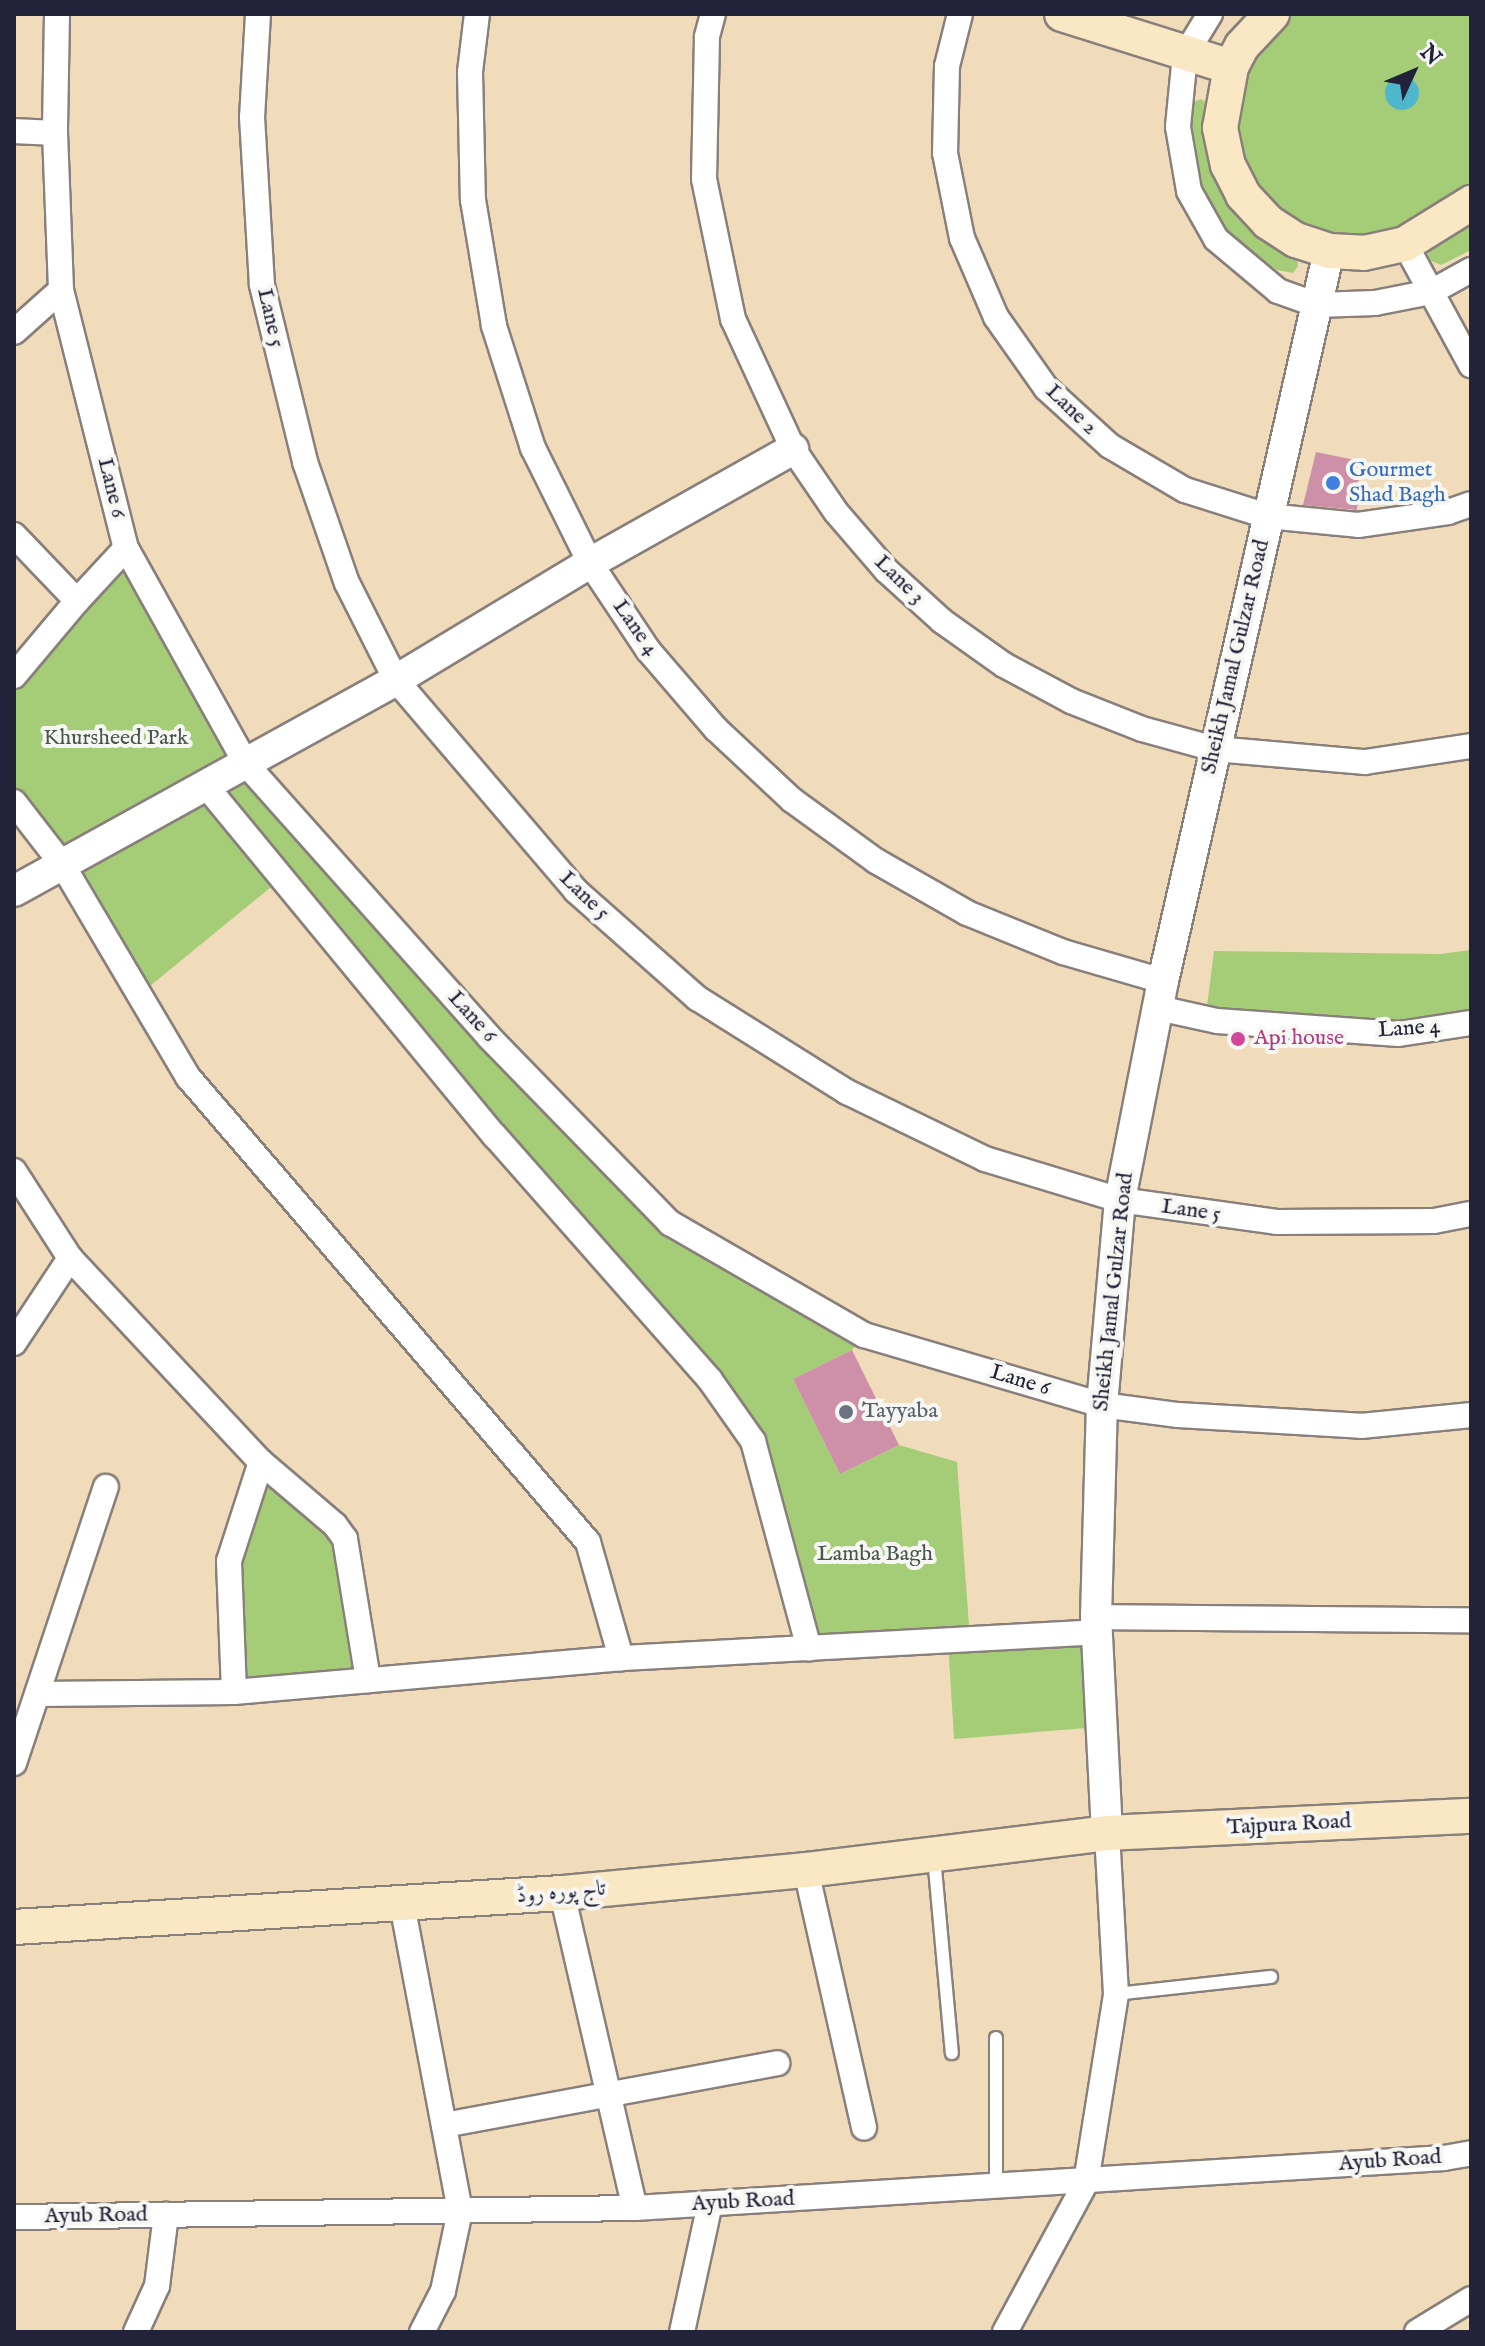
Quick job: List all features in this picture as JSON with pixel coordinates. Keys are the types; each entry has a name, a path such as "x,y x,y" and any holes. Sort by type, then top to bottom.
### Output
{"main road":[{"path":"1062,14 1231,67"},
{"path":"1271,14 1242,46 1231,67 1220,128 1228,165 1243,195 1268,222 1296,240 1329,251 1364,253 1405,244 1471,203"},
{"name":"Tajpura Road","path":"1107,1833 1471,1816"},
{"name":"تاج پورہ روڈ","path":"14,1927 562,1893 806,1870 1107,1833"}],"street":[{"name":"Lane 6","path":"57,14 55,133 61,290 126,548 246,764 489,1037 670,1223 864,1335 1102,1405 1178,1415 1361,1426 1471,1415"},
{"name":"Lane 5","path":"258,14 252,117 262,285 305,462 347,583 396,680 576,891 697,998 847,1092 985,1159 1120,1200 1276,1222 1434,1221 1471,1214"},
{"name":"Lane 4","path":"477,14 470,72 473,200 494,326 533,448 590,563 667,672 716,729 792,800 876,861 967,913 1217,1021 1399,1034 1471,1023"},
{"name":"Lane 3","path":"713,14 707,37 704,179 733,319 793,449 836,512 886,570 942,621 1004,665 1085,707 1142,729 1215,749 1365,762 1471,746"},
{"name":"Lane 2","path":"960,14 947,66 945,153 962,238 996,317 1046,388 1110,446 1185,490 1267,516 1358,525 1448,512 1471,504"},
{"path":"1210,14 1185,55 1178,127 1189,191 1216,239 1278,291 1317,305 1375,303 1431,292 1471,270"},
{"path":"14,131 55,133"},
{"path":"1405,244 1471,365"},
{"name":"Sheikh Jamal Gulzar Road","path":"1005,2332 1086,2182 1116,1994 1097,1624 1102,1405 1120,1200 1160,995 1329,251"},
{"path":"14,332 61,290"},
{"path":"14,891 396,680 590,563 793,449"},
{"path":"14,535 77,601"},
{"path":"14,676 126,548"},
{"path":"206,786 495,1136 710,1380 753,1441 809,1649"},
{"path":"14,802 62,864 188,1077 588,1542 621,1658"},
{"path":"14,1171 70,1258 261,1462 335,1525 345,1539 368,1680"},
{"path":"14,1343 70,1258"},
{"path":"234,1692 229,1561 261,1462"},
{"path":"14,1763 106,1487"},
{"path":"38,1694 234,1692 621,1658 809,1649 1097,1624 1471,1620"},
{"path":"806,1870 864,2128"},
{"path":"562,1893 635,2208"},
{"path":"402,1904 460,2211 443,2291 422,2332"},
{"path":"444,2125 777,2063"},
{"name":"Ayub Road","path":"14,2217 635,2208 1086,2182 1429,2159 1471,2153"},
{"path":"682,2332 710,2204"},
{"path":"136,2332 157,2286 166,2215"},
{"path":"1417,2332 1471,2299"}],"lane":[{"path":"933,1854 952,2053"},
{"path":"1116,1994 1271,1977"},
{"path":"996,2038 996,2187"}],"green space":[{"path":"1294,14 1471,14 1471,191 1416,221 1383,234 1356,237 1314,229 1277,206 1250,173 1238,144 1235,102 1243,68 1268,28"},
{"path":"1201,99 1212,108 1297,258 1298,266 1293,273 1277,270 1221,227 1199,186 1188,109 1191,103"},
{"path":"1471,225 1471,250 1441,265 1429,260 1428,254 1434,244"},
{"path":"126,548 246,764 670,1223 864,1335 852,1350 793,1379 840,1474 899,1445 957,1462 970,1639 1080,1633 1086,1728 954,1739 948,1641 809,1649 753,1441 282,878 139,995 14,802 14,677"},
{"path":"1471,950 1471,1015 1404,1027 1207,1006 1214,951 1440,954"},
{"path":"261,1462 335,1525 368,1680 234,1692 229,1561"}],"water":[{"path":"1402,76 1414,81 1419,93 1414,105 1402,110 1390,105 1385,93 1390,81"}],"building":[{"name":"Gourmet Shad Bagh","path":"1316,452 1360,461 1357,510 1303,505"},
{"name":"Tayyaba","path":"852,1350 899,1445 840,1474 793,1379"}],"place":[{"name":"Gourmet Shad Bagh","path":"1333,483"},
{"name":"Api house","path":"1238,1039"},
{"name":"Tayyaba","path":"846,1412"}],"park label":[{"name":"Khursheed Park","path":"116,739"},
{"name":"Lamba Bagh","path":"875,1555"}]}
